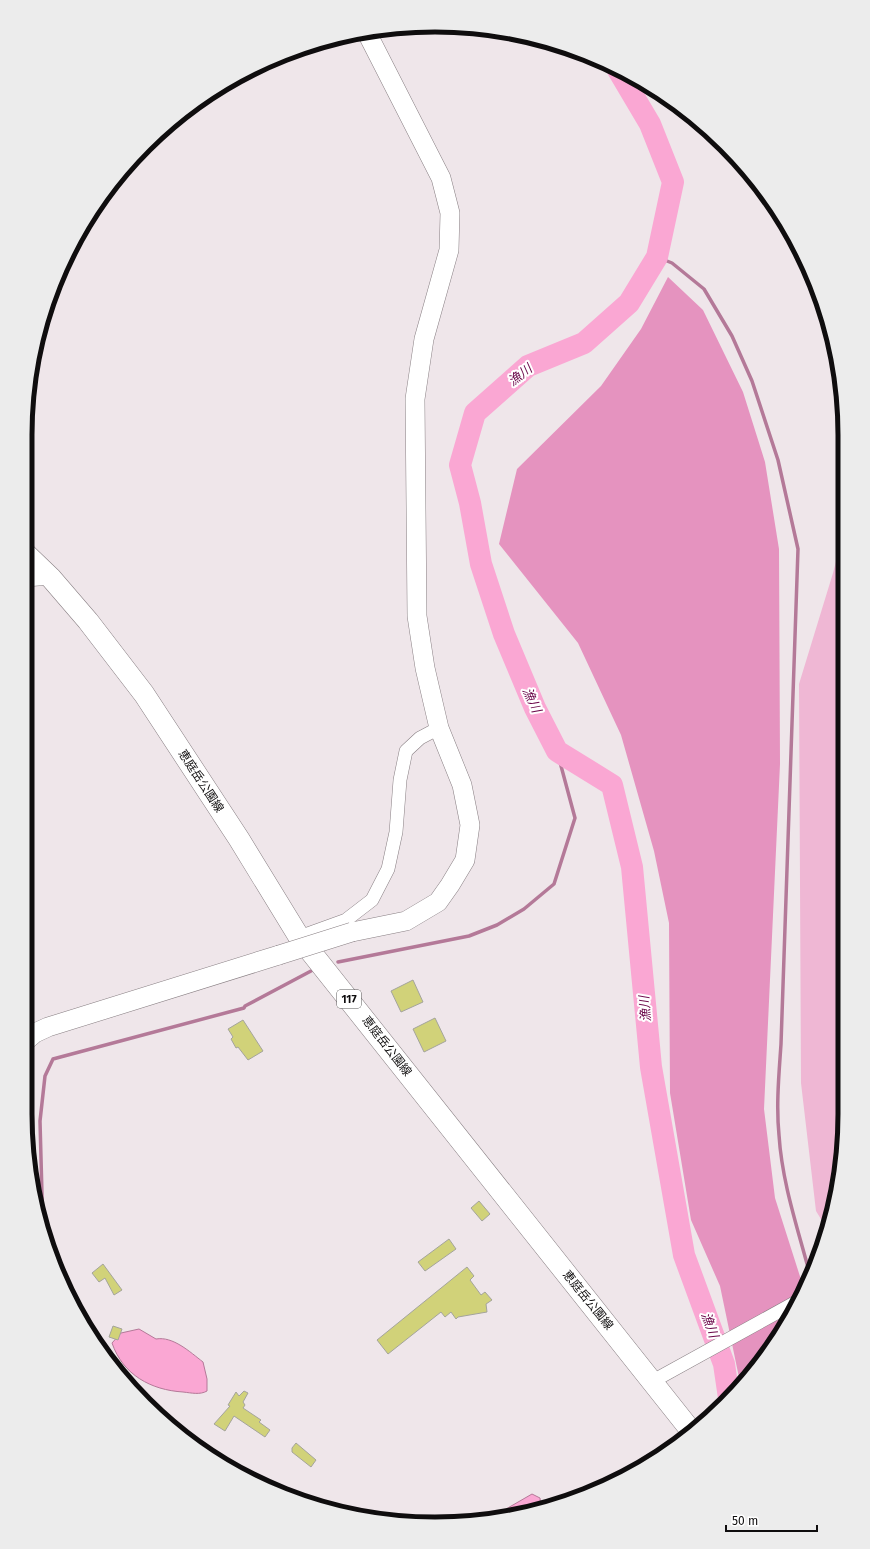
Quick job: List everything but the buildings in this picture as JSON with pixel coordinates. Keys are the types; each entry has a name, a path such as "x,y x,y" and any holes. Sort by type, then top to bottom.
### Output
{"main road":[{"name":"恵庭岳公園線","path":"32,560 88,621 144,694 239,839 299,937 688,1427"}],"street":[{"path":"32,1036 48,1027 352,932 406,921 438,902 465,860 470,825 462,785 439,728 425,668 417,616 415,399 424,339 449,250 450,213 441,178 369,37"},
{"path":"32,580 50,578"},
{"path":"299,937 346,920 372,900 388,869 394,840 400,780 406,751 420,738 439,728"},
{"path":"653,1381 789,1306"}],"shaded area":[{"path":"668,277 703,310 743,392 765,462 779,549 780,764 764,1109 775,1198 801,1280 784,1316 755,1359 739,1378 720,1286 691,1220 670,1093 669,923 654,851 621,735 578,643 499,544 517,469 601,386 641,329"},
{"path":"838,554 838,1114 835,1167 823,1222 816,1211 801,1083 799,684"},
{"path":"139,1329 156,1339 175,1342 203,1362 207,1379 207,1391 196,1393 171,1391 149,1384 131,1372 123,1364 112,1343 121,1333"},
{"path":"532,1494 540,1498 540,1503 506,1511 506,1509"}],"waterway":[{"name":"漁川","path":"624,80 650,124 673,182 657,257 629,303 584,343 528,366 475,413 460,465 470,503 481,564 504,634 535,708 557,751 612,785 632,867 651,1067 684,1255 724,1364 728,1391"},
{"path":"657,257 672,263 704,289 732,336 752,381 778,460 798,549 778,1124 783,1171 808,1266"},
{"path":"338,962 469,936 497,925 524,909 554,884 575,818 557,751"},
{"path":"42,1202 40,1121 45,1076 53,1059 244,1008 245,1006 311,971"}]}
